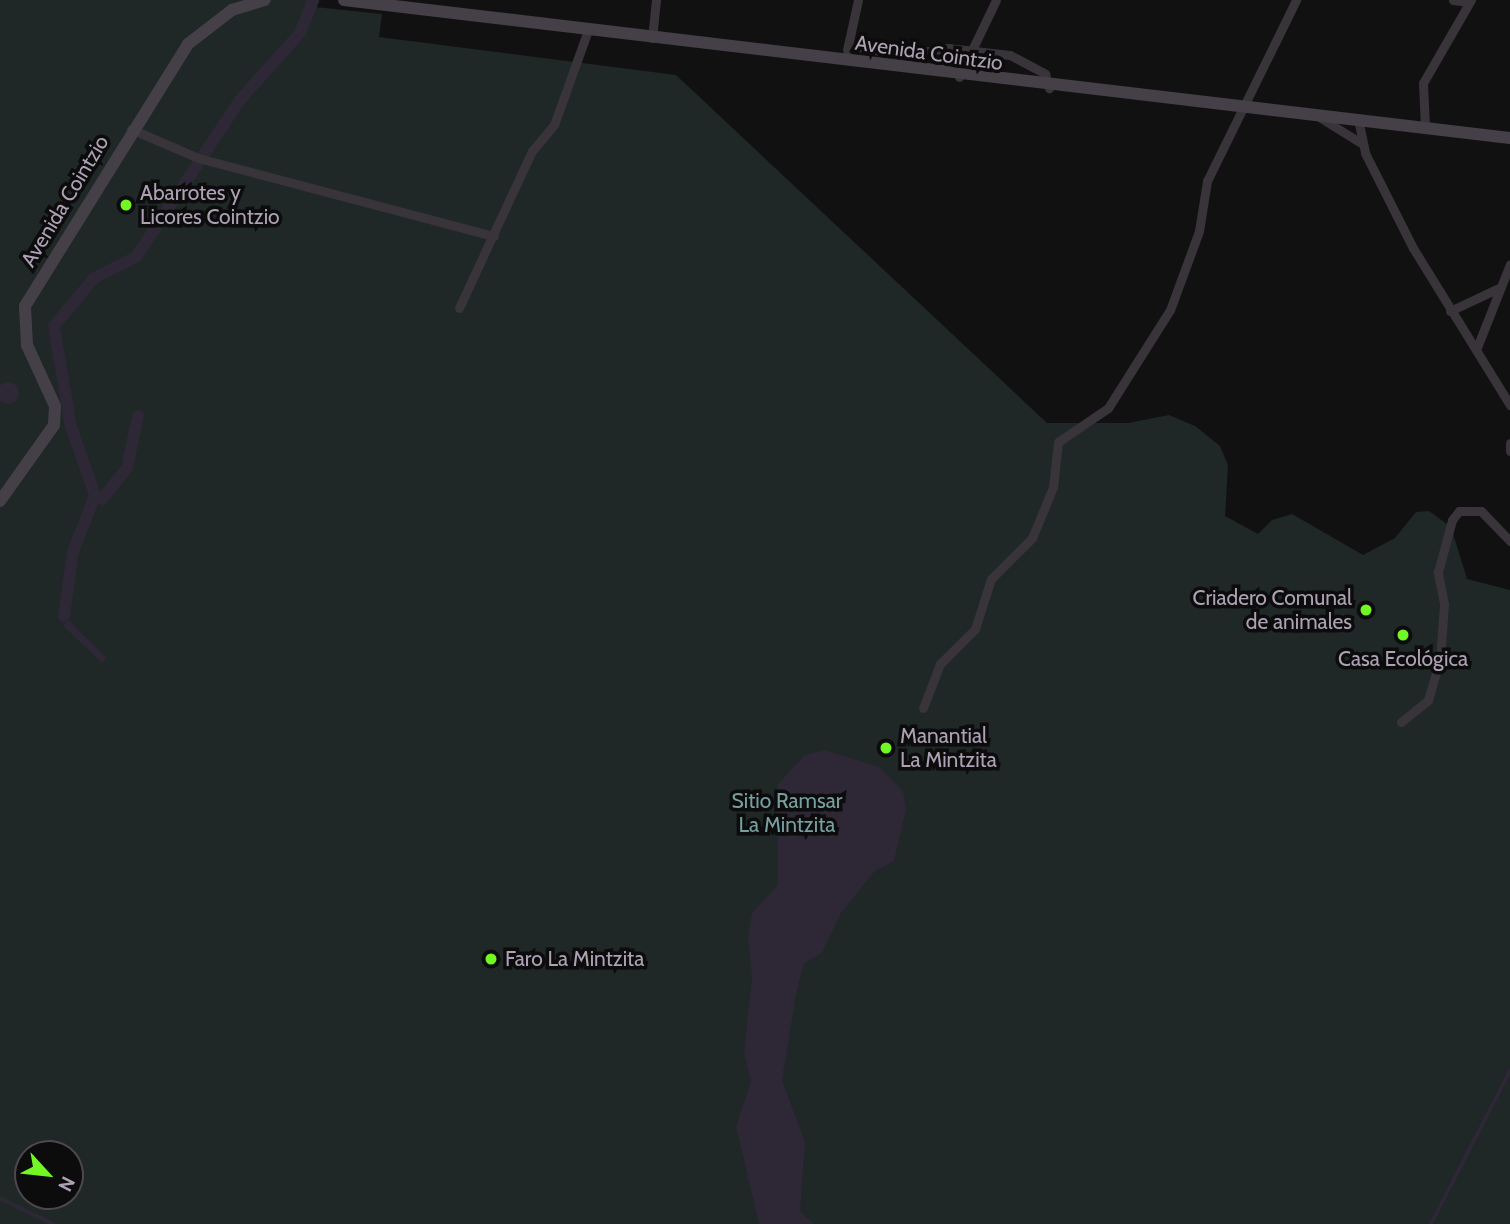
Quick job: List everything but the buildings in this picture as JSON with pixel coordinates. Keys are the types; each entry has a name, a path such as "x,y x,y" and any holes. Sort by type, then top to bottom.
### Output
{"main road":[{"name":"Avenida Cointzio","path":"0,501 54,425 55,406 27,345 25,306 131,129 188,44 230,5 264,0"},
{"name":"Avenida Cointzio","path":"344,0 1049,88 1239,109 1315,114 1510,138"}],"street":[{"path":"652,38 656,0"},
{"path":"845,61 859,0"},
{"path":"959,77 968,50 996,0"},
{"path":"923,708 940,664 975,629 991,579 1032,538 1053,487 1058,442 1108,408 1170,310 1199,230 1207,181 1239,109 1296,0"},
{"path":"1425,127 1423,83 1470,1 1453,0"},
{"path":"459,308 532,151 554,125 588,30"},
{"path":"848,46 902,55 968,50 1029,62 1045,74 1049,88"},
{"path":"1315,114 1361,143"},
{"path":"1358,119 1361,143 1450,312 1510,405"},
{"path":"131,129 198,158 494,236"},
{"path":"1476,350 1510,264"},
{"path":"1450,312 1501,287"},
{"path":"1510,443 1510,451"},
{"path":"1401,722 1428,700 1440,659 1444,604 1438,572 1452,520 1471,508 1510,541"}],"green space":[{"name":"Sitio Ramsar La Mintzita","path":"0,0 307,0 315,7 382,14 379,37 676,75 1047,423 1128,423 1169,415 1195,426 1220,446 1228,465 1225,516 1258,534 1272,520 1292,514 1363,555 1395,538 1416,512 1429,511 1451,527 1467,579 1510,590 1510,1224 0,1224"}],"shaded area":[{"path":"8,382 18,389 19,393 12,403 8,404 -2,397 -3,393 4,383"},
{"path":"68,620 107,658 102,663 63,626"},
{"name":"Manantial La Mintzita","path":"825,750 879,767 903,791 906,810 894,861 875,871 841,913 822,953 804,963 796,995 782,1080 805,1142 800,1211 814,1224 759,1224 736,1126 751,1082 744,1053 752,978 748,937 752,913 778,885 778,784 805,755"}],"waterway":[{"path":"138,416 127,468 102,499 95,495 71,427 54,326 94,278 136,257 240,100 300,33 313,0"},
{"path":"64,616 73,552 95,495"},
{"path":"1431,1224 1510,1071"},
{"path":"0,1198 53,1224"}],"place":[{"name":"Abarrotes y Licores Cointzio","path":"126,205"},
{"name":"Criadero Comunal de animales","path":"1366,610"},
{"name":"Casa Ecológica","path":"1403,635"},
{"name":"Manantial La Mintzita","path":"886,748"},
{"name":"Faro La Mintzita","path":"491,959"}]}
